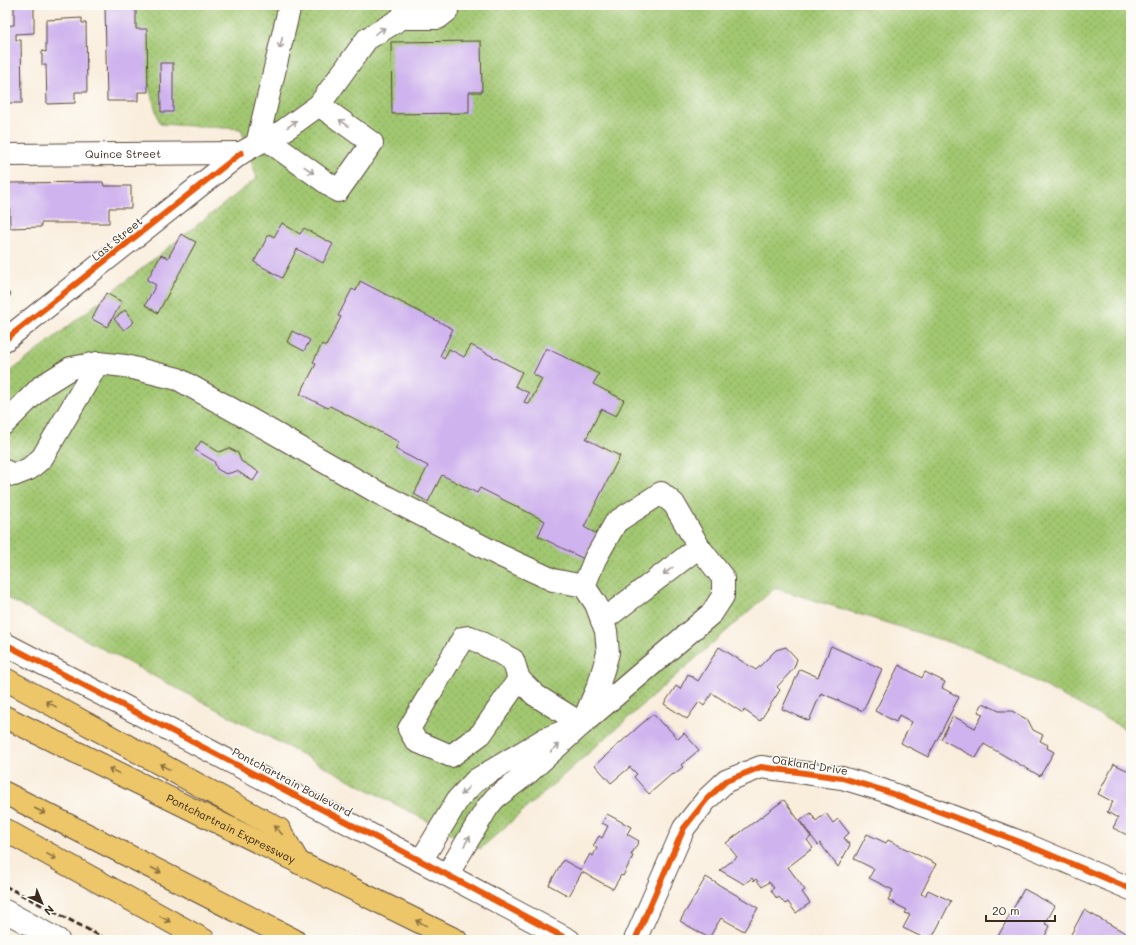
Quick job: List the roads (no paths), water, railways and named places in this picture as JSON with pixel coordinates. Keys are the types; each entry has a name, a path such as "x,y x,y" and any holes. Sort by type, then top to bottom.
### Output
{"highway":[{"path":"5,679 279,828 299,863"},
{"name":"Pontchartrain Expressway","path":"5,717 456,940"},
{"path":"5,793 294,940"},
{"path":"5,830 204,940"}],"street":[{"path":"254,145 290,5"},
{"path":"254,145 283,131 319,105 367,39 404,12 438,18 447,11 447,5"},
{"path":"254,145 338,191 372,143 319,105"},
{"name":"Quince Street","path":"5,155 254,145"},
{"name":"Last Street","path":"5,340 254,145"},
{"path":"5,471 14,475 29,469 42,458 98,363"},
{"path":"5,423 42,386 71,368 98,363 125,366 178,379 377,492 499,555 553,580 584,586 596,604 606,631 608,654 599,684 582,724 545,739 476,780 458,799 422,861"},
{"path":"447,875 487,808 498,796 528,772 712,613 724,596 722,578 699,547 674,504 661,493 616,522 595,559 584,586"},
{"path":"602,621 699,547"},
{"path":"519,679 481,734 452,756 416,741 409,729 463,638 470,636 513,660 519,679 535,695 582,724"},
{"name":"Pontchartrain Boulevard","path":"5,644 422,861 569,940"},
{"name":"Oakland Drive","path":"635,940 684,828 707,798 726,781 761,768 798,771 842,778 882,790 1020,842 1131,889"},
{"path":"482,776 498,796"},
{"path":"5,911 58,940"}],"railway":[{"path":"5,886 108,940"}]}
